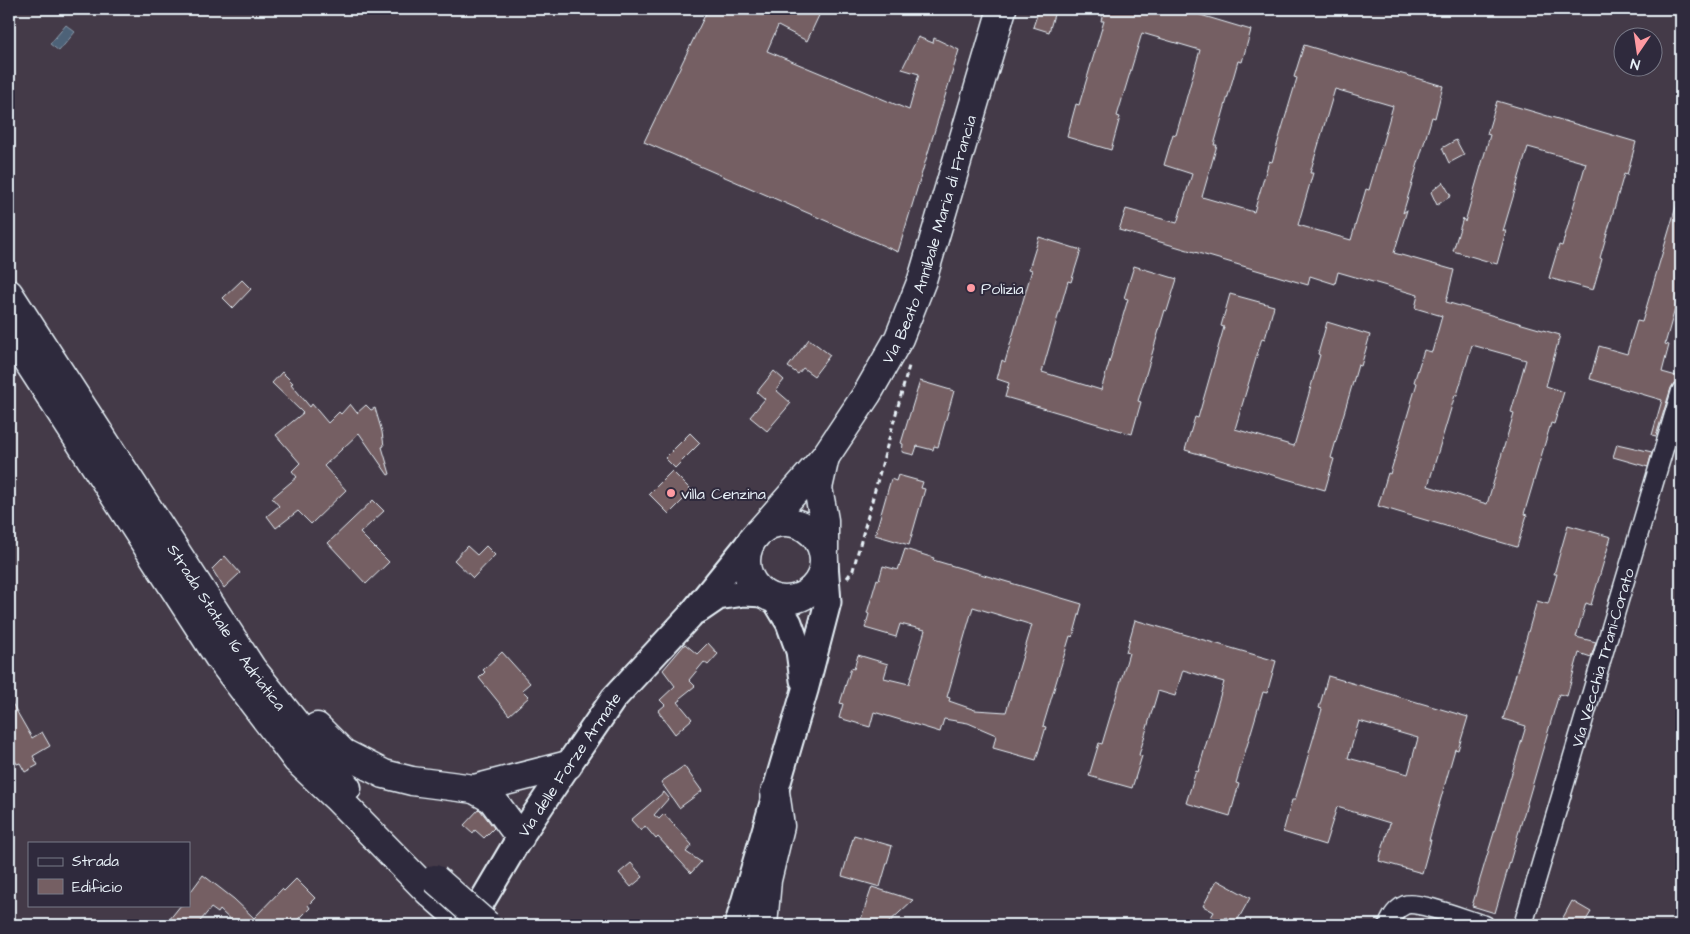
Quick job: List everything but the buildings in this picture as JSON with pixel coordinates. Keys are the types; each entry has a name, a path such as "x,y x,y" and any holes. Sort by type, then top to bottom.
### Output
{"main road":[{"name":"Via Beato Annibale Maria di Francia","path":"757,533 825,457 867,394 899,338 922,280 1002,9"},
{"name":"Strada Statale 16 Adriatica","path":"9,294 252,669 349,791 467,925"},
{"name":"Strada Statale 16 Adriatica","path":"9,332 218,656 297,760 431,885 487,925"},
{"name":"Via Beato Annibale Maria di Francia","path":"824,557 824,520 818,488 825,457"},
{"path":"763,923 767,880 780,826 774,792 804,690 828,602 824,557 818,539 810,529 798,523 786,521 773,523 757,533 747,549 746,562 748,574 754,585 769,596 790,623 799,651 804,690"},
{"path":"164,533 191,557 310,721 343,752 384,774 412,782 474,789 568,765"},
{"name":"Via delle Forze Armate","path":"467,925 520,837 614,698 688,617 757,533"},
{"path":"769,596 786,600 798,598 808,593 820,580 824,557"},
{"name":"Via delle Forze Armate","path":"688,617 718,597 744,593 769,596"},
{"path":"297,760 336,816 443,925"},
{"path":"474,789 492,799 520,837"}],"street":[{"name":"Via Vecchia Trani-Corato","path":"1524,925 1681,391"},
{"path":"736,925 774,792"},
{"path":"1388,925 1393,913 1406,904 1423,905 1485,925"}],"path":[{"path":"828,602 853,570 910,357"}],"water":[{"path":"66,25 75,32 59,51 50,44"}],"place":[{"name":"Polizia","path":"971,288"},
{"name":"villa Cenzina","path":"671,493"}]}
